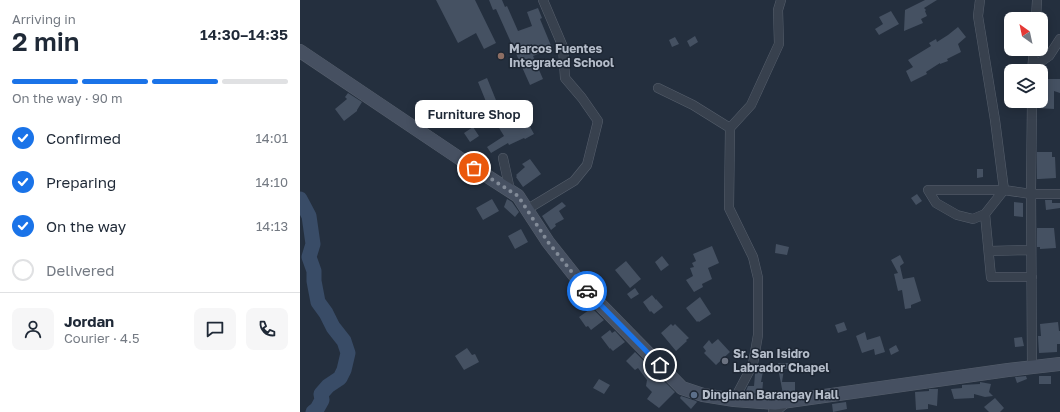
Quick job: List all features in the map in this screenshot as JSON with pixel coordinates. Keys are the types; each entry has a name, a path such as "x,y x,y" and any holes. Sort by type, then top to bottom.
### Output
{"main road":[{"path":"300,51 518,196 548,242 586,290 682,388 703,395 734,400 775,403 1032,366 1060,364"}],"street":[{"path":"526,210 574,180 587,165 598,121 582,98 565,78 563,47 543,0"},
{"path":"734,400 753,364 758,335 758,278 753,257 729,208 730,128 750,105 779,44 778,10 781,0"},
{"path":"980,0 978,16 995,120 1004,190 985,214 974,219 958,215 936,203 928,190 1004,190 1031,194 1060,194"},
{"path":"1036,12 1037,0"},
{"path":"1039,64 1049,56 1060,39"},
{"path":"658,88 693,105 730,128"},
{"path":"1032,108 1032,366"},
{"path":"503,158 510,190"},
{"path":"985,214 991,277 1032,277"},
{"path":"989,251 1031,250"},
{"path":"774,412 785,402"}],"building":[{"path":"436,0 475,0 496,43 484,49 476,33 458,43"},
{"path":"489,0 502,0 505,7 507,6 518,31 532,26 527,12 538,8 542,18 540,19 552,48 533,56 543,79 530,85 496,9 493,10"},
{"path":"925,0 937,0 924,8 927,16 921,19 923,23 904,31 905,10"},
{"path":"891,11 899,24 879,35 875,29 883,24 879,17"},
{"path":"958,27 966,37 958,44 961,52 947,59 948,61 940,63 926,72 927,74 911,82 906,71 913,67 908,60 931,46 929,43 936,39 937,42"},
{"path":"695,36 698,42 690,47 687,41"},
{"path":"675,37 679,44 672,47 669,40"},
{"path":"487,78 498,105 489,109 478,82"},
{"path":"1048,79 1060,79 1060,93 1054,91 1054,109 1038,108 1048,108"},
{"path":"348,93 362,102 357,111 344,121 335,109 347,99 345,97"},
{"path":"521,116 527,124 528,123 534,134 509,145 508,143 491,153 487,147 504,136 496,123 506,117 510,124"},
{"path":"473,127 479,136 470,142 464,133"},
{"path":"1037,152 1052,152 1052,157 1055,157 1056,178 1037,179"},
{"path":"530,159 541,174 523,187 516,175 525,167 522,164"},
{"path":"977,169 983,169 983,177 977,178"},
{"path":"917,194 922,201 916,205 911,198"},
{"path":"492,199 499,211 483,220 476,208"},
{"path":"507,199 512,202 519,212 515,217 504,207"},
{"path":"1045,200 1052,200 1052,203 1060,203 1060,208 1046,210"},
{"path":"562,202 566,206 559,211 564,219 555,224 556,226 551,230 542,216"},
{"path":"1014,202 1023,203 1023,217 1014,216"},
{"path":"1037,228 1054,228 1056,248 1040,249 1040,247 1037,247"},
{"path":"521,229 528,242 515,249 508,236"},
{"path":"776,244 789,247 787,255 775,253"},
{"path":"712,246 719,263 708,268 712,279 702,284 703,287 694,292 686,280 693,276 690,268 694,267 692,263 696,261 693,254"},
{"path":"900,255 904,263 900,266 903,279 914,277 921,301 911,305 911,308 905,309 902,290 898,291 894,274 898,273 891,260"},
{"path":"662,256 669,265 661,271 655,262"},
{"path":"626,261 641,279 630,288 615,270"},
{"path":"635,288 639,294 631,299 627,294"},
{"path":"652,295 663,307 654,314 651,311 650,312 643,302"},
{"path":"700,297 711,314 697,322 686,308"},
{"path":"592,308 604,320 591,330 588,326 586,327 579,317"},
{"path":"844,322 847,330 838,333 835,325"},
{"path":"1058,322 1060,344 1057,344 1057,352 1039,353 1038,336 1041,336 1040,324"},
{"path":"671,324 673,326 675,324 689,338 676,351 661,333"},
{"path":"610,330 612,333 615,331 625,342 613,351 601,337"},
{"path":"865,332 867,340 880,336 885,352 875,355 874,349 862,353 856,336"},
{"path":"1022,337 1024,346 1015,347 1014,338"},
{"path":"718,339 730,352 716,365 704,353 706,351 703,347 709,340 712,344"},
{"path":"896,345 899,351 891,355 889,349"},
{"path":"467,348 472,355 475,354 479,362 464,370 455,356"},
{"path":"635,352 656,373 654,374 675,392 659,408 647,399 652,392 646,386 647,380 638,368 635,370 626,361"},
{"path":"778,363 789,363 789,369 784,369 782,382 795,382 795,392 783,394"},
{"path":"759,365 764,366 761,382 763,382 762,394 745,393 748,386 754,386 755,374"},
{"path":"1026,376 1027,379 1017,383 1015,377"},
{"path":"1039,376 1051,376 1051,384 1039,384"},
{"path":"599,379 610,385 604,394 593,388"},
{"path":"980,382 991,384 989,392 993,396 985,397 974,394 974,398 954,399 951,389 962,388 962,385 980,384"},
{"path":"929,389 938,389 937,406 928,404 928,409 916,410 915,392 929,391"},
{"path":"681,396 697,402 691,409 680,398"},
{"path":"995,398 1004,408 1000,412 989,412 984,407"},
{"path":"846,402 847,409 833,412 832,404"}],"waterway":[{"path":"300,199 309,216 313,244 309,257 314,271 314,281 318,302 326,313 333,327 344,341 348,353 344,370 340,378 328,386 321,394 322,400 317,409 313,412"}],"way so far":[{"path":"474,168 518,196 548,242 587,291"}],"place":[{"name":"Marcos Fuentes Integrated School","path":"501,56"},
{"name":"Furniture Shop","path":"474,168"},
{"name":"Sr. San Isidro Labrador Chapel","path":"725,361"},
{"name":"Dinginan Barangay Hall","path":"694,395"}],"route":[{"path":"587,291 660,365"}]}
